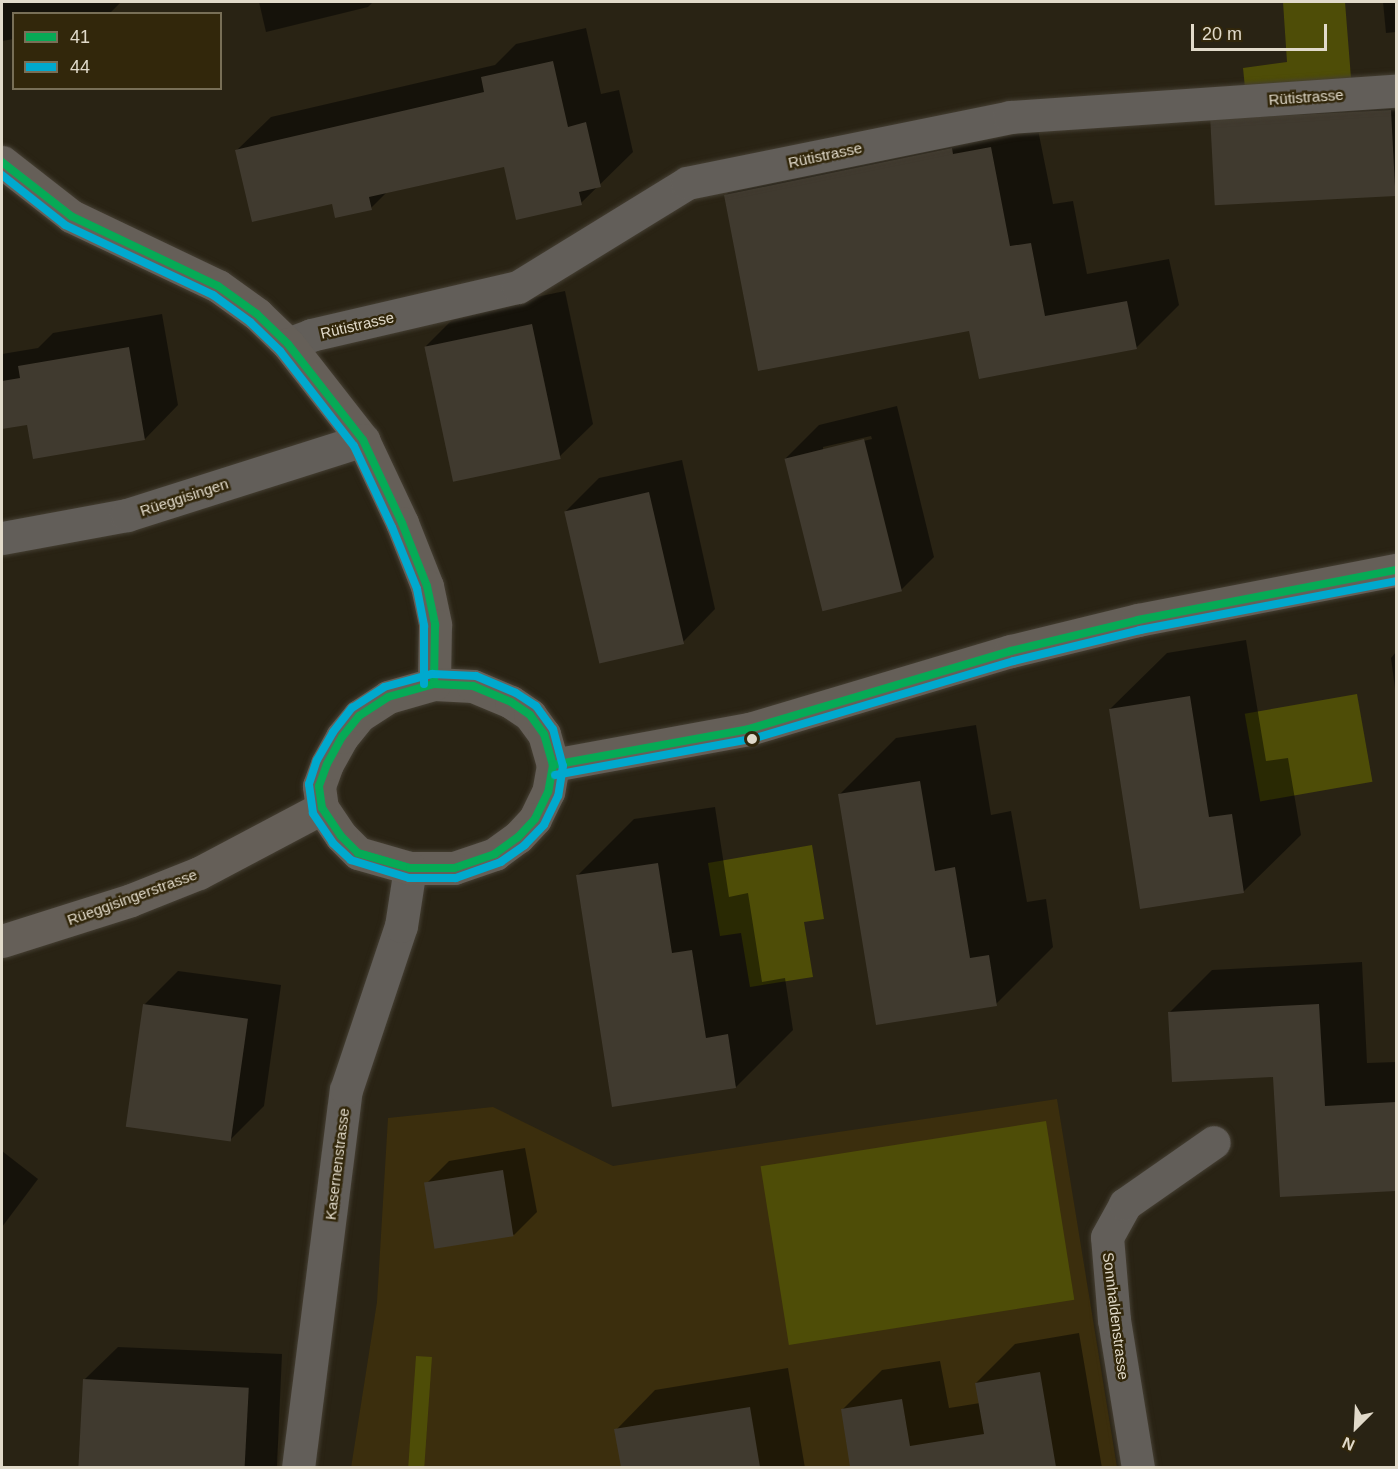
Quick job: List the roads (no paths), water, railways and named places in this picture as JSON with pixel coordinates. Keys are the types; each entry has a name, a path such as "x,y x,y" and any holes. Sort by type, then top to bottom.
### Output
{"street":[{"name":"Rütistrasse","path":"288,344 311,336 518,287 687,183 1010,117 1396,92"},
{"path":"2,162 71,216 218,286 257,314 288,344 363,440 402,523 427,586 435,625 434,684"},
{"name":"Rüeggisingen","path":"2,538 127,515 363,440"},
{"path":"553,765 749,729 1011,651 1138,620 1396,570"},
{"path":"434,684 473,686 511,702 530,715 544,734 553,765 548,792 535,819 495,854 454,868 410,868 358,853 341,836 322,808 319,786 327,764 342,737 359,716 388,697 434,684"},
{"name":"Rüeggisingerstrasse","path":"2,941 131,900 200,873 322,808"},
{"name":"Kasernenstrasse","path":"298,1467 346,1090 401,926 410,868"},
{"name":"Sonnhaldenstrasse","path":"1138,1467 1114,1320 1107,1237 1125,1204 1214,1142"}]}
